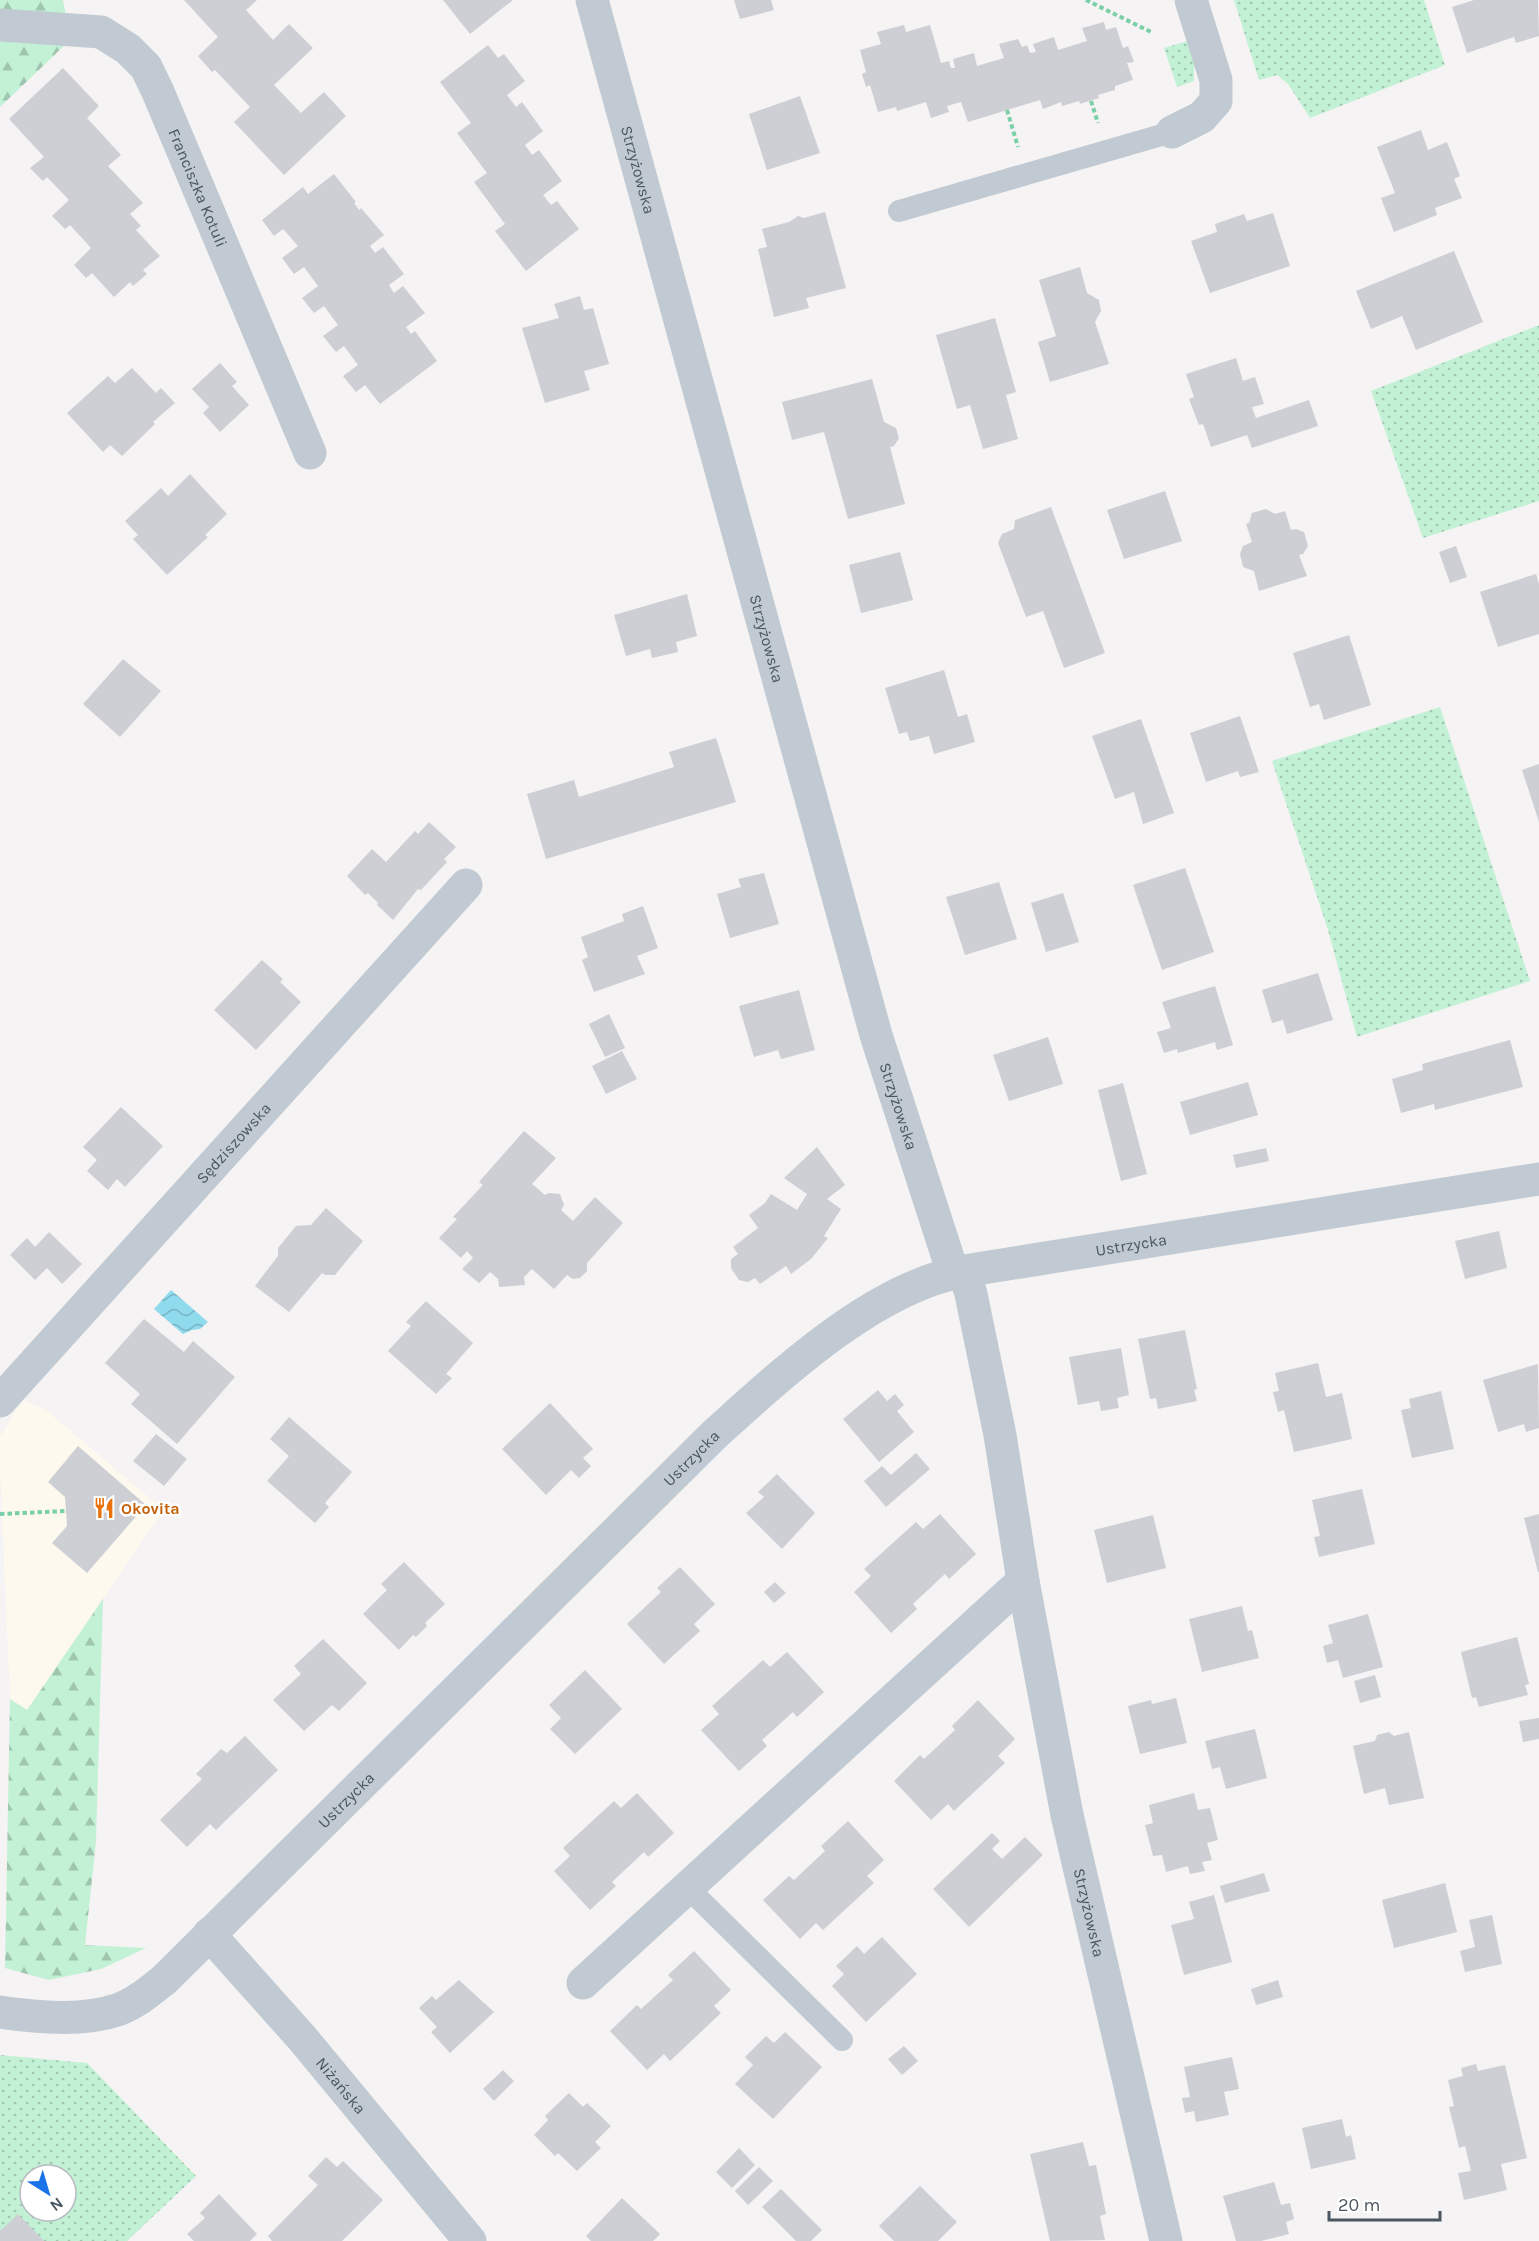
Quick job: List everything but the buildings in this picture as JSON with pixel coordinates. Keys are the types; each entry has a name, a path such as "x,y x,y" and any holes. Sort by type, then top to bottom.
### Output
{"street":[{"name":"Strzyżowska","path":"592,0 876,1035 958,1272 971,1294 1000,1435 1023,1581 1067,1815 1166,2241"},
{"path":"1172,132 1202,117 1216,101 1216,80 1191,0"},
{"name":"Franciszka Kotuli","path":"0,25 100,32 128,49 146,67 310,453"},
{"name":"Sędziszowska","path":"0,1401 466,885"},
{"name":"Ustrzycka","path":"0,2012 31,2016 87,2015 117,2010 139,2000 165,1979 716,1433 794,1364 843,1328 899,1294 958,1272 1539,1179"},
{"path":"583,1983 1023,1581"},
{"name":"Niżańska","path":"209,1934 302,2038 470,2241"}],"lane":[{"path":"899,211 1172,132"},
{"path":"687,1887 842,2040"}],"path":[{"path":"1086,0 1153,33"},
{"path":"0,1514 66,1510"}],"shaded area":[{"path":"23,1400 45,1409 165,1511 27,1710 10,1699 0,1469 0,1436"}],"green space":[{"path":"0,0 63,0 66,15 0,11"},
{"path":"1234,0 1424,0 1445,65 1310,118 1288,84 1277,75 1259,80"},
{"path":"0,39 67,43 0,107"},
{"path":"1188,41 1194,62 1194,81 1177,87 1164,48"},
{"path":"1539,325 1539,501 1423,538 1371,391"},
{"path":"1440,707 1530,981 1357,1037 1328,930 1272,761"},
{"path":"103,1599 96,1841 85,1945 146,1948 101,1969 49,1980 5,1968 10,1699 27,1710"},
{"path":"0,2055 87,2063 196,2176 127,2241 0,2241"}],"water":[{"path":"171,1290 208,1322 200,1329 183,1334 154,1309"}],"place":[{"name":"Okovita","path":"104,1508"}]}
